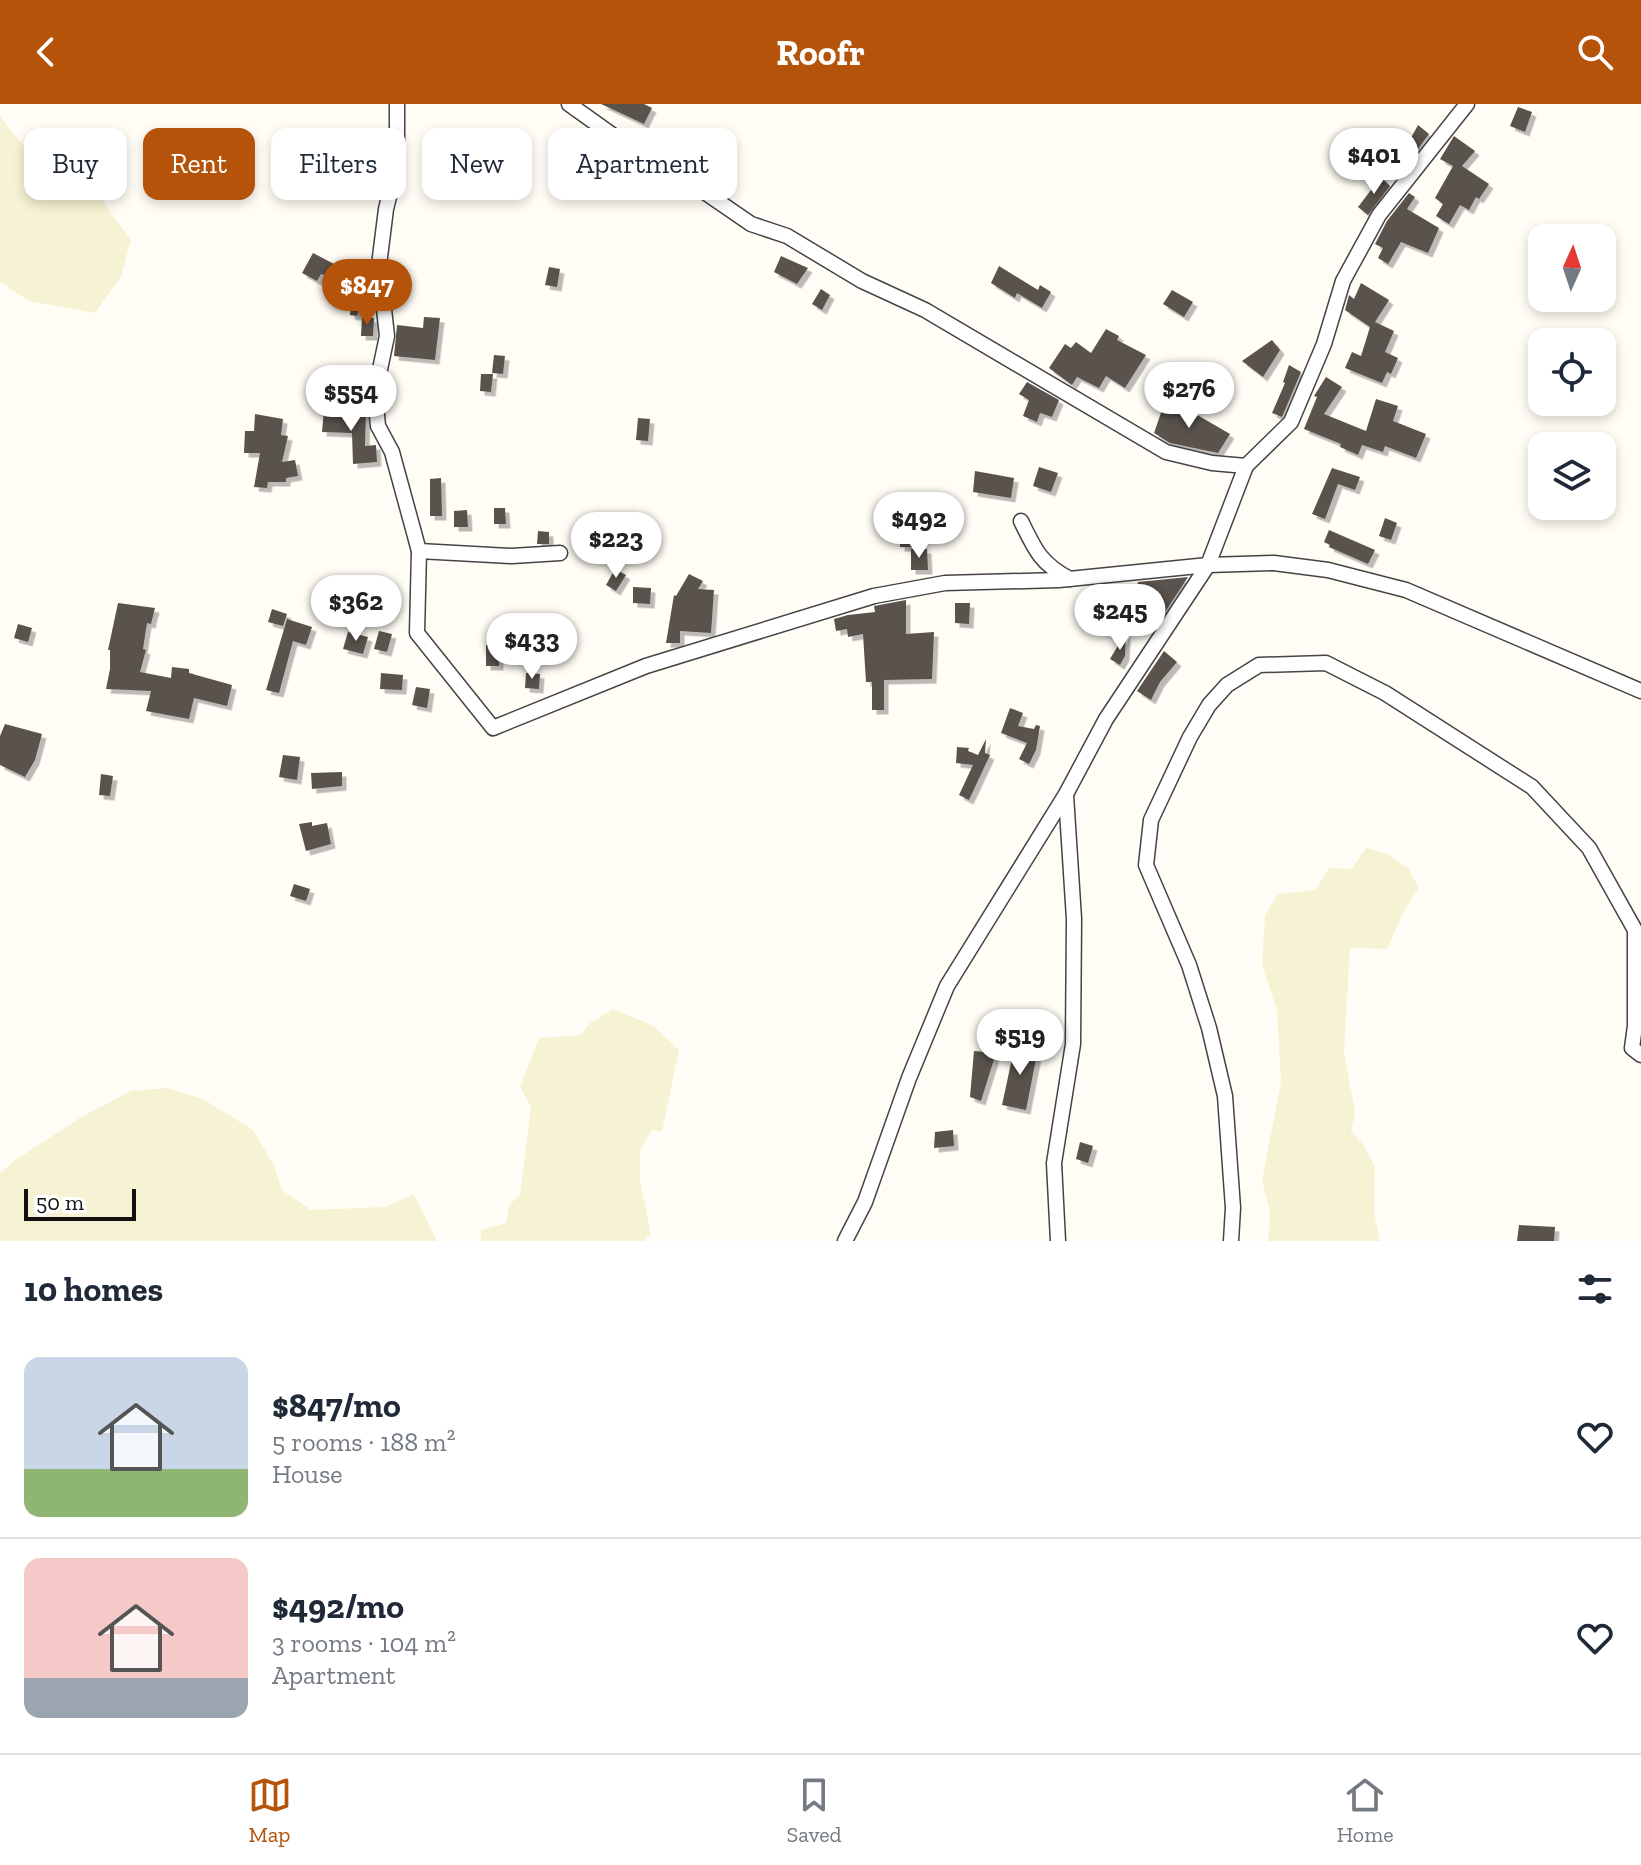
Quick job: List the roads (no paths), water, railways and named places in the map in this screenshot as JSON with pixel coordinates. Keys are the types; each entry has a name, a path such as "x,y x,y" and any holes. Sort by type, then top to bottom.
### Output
{"street":[{"path":"397,104 397,165 386,209 379,265 387,336 375,393 378,426 392,452 419,551 417,633 493,728 646,666 874,596 945,583 1070,579 1208,565 1274,563 1328,570 1406,590 1641,691"},
{"path":"569,104 639,154 703,191 751,224 787,236 862,281 925,310 1166,452 1212,463 1246,466"},
{"path":"845,1241 865,1202 909,1078 947,986 1066,794 1106,719 1208,565 1246,466 1291,422 1324,344 1343,281 1379,215 1467,104"},
{"path":"1021,521 1049,568 1070,579"},
{"path":"419,551 512,556 560,553"},
{"path":"1231,1241 1233,1208 1225,1096 1209,1028 1189,965 1146,865 1151,820 1190,737 1209,705 1227,685 1259,665 1326,663 1385,693 1532,787 1589,848 1635,930 1635,1026 1632,1048 1641,1055"},
{"path":"1058,1241 1054,1163 1073,1044 1074,919 1066,794"}]}
